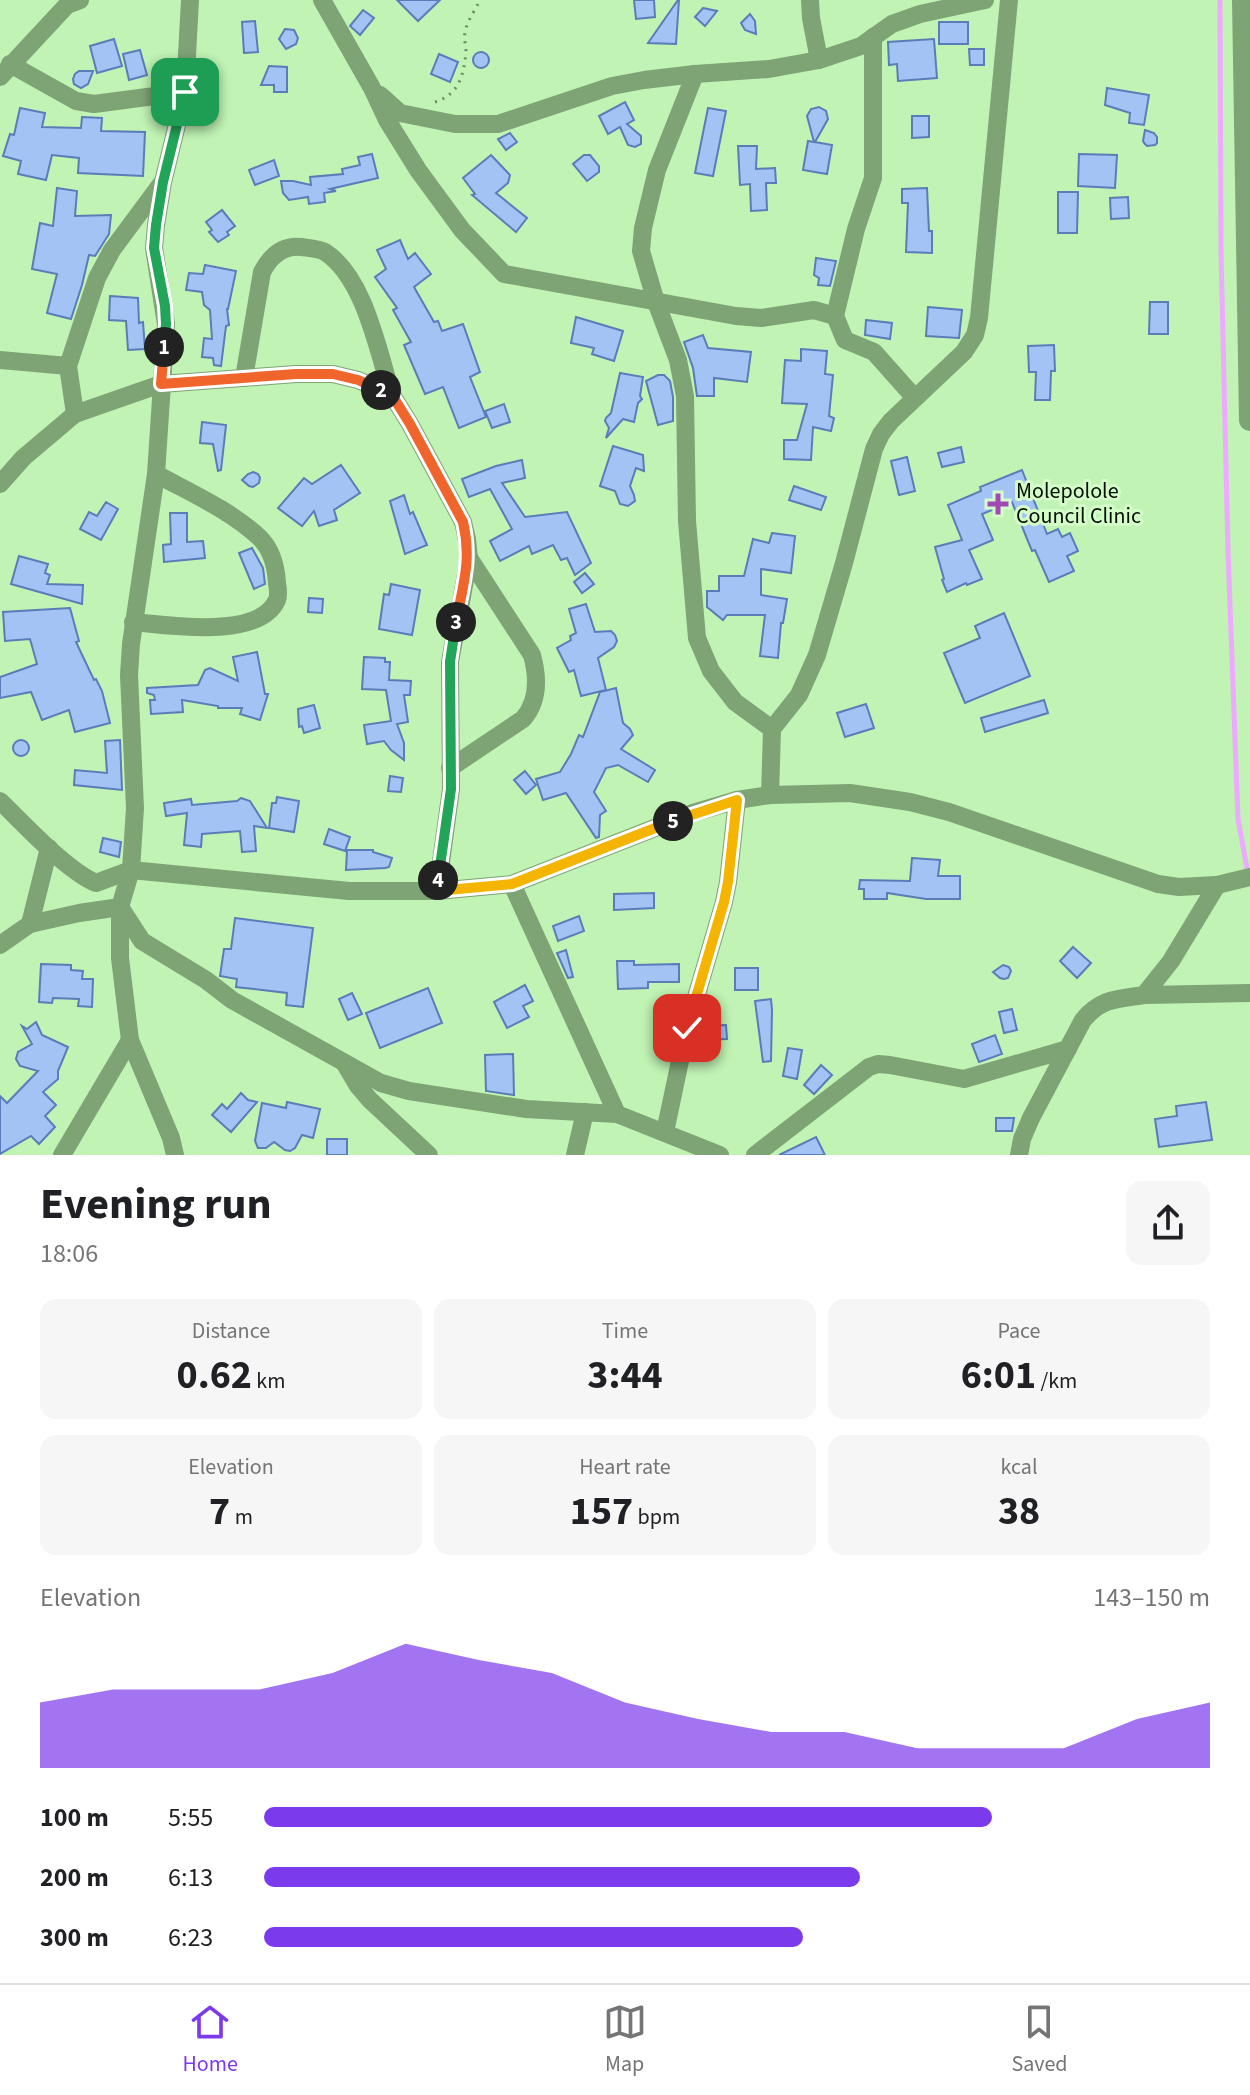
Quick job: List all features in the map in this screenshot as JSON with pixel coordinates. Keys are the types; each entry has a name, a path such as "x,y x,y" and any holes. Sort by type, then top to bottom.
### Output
{"street":[{"path":"80,0 67,5 5,70 85,103 185,92"},
{"path":"185,1155 173,1146 130,1040 120,958 120,907 131,870 135,808 129,675 133,622 156,474 166,324 154,248 163,182 185,92 190,0"},
{"path":"322,0 387,120 418,170 462,230 504,274 736,316 761,318 814,310 835,316"},
{"path":"810,0 819,60"},
{"path":"372,88 400,113 455,124 498,124 612,86 695,74 769,69 819,60 861,46 892,24 920,14 985,0"},
{"path":"770,795 772,729 799,695 817,655 874,449 881,434 914,397 964,352 975,335 1009,0"},
{"path":"1243,0 1250,420"},
{"path":"873,37 873,178 856,229 835,316 845,340 874,352 914,397"},
{"path":"695,74 657,170 643,228 641,251 678,360 685,396 687,521 697,638 711,671 735,702 772,729"},
{"path":"75,414 68,366 97,278 112,250 163,182"},
{"path":"244,378 262,272 269,260 280,251 295,247 322,250 354,283 363,302 392,395 463,522 469,558 450,662 451,789 437,891"},
{"path":"0,360 68,366"},
{"path":"0,484 23,458 75,414 161,384 333,374 358,380 392,395"},
{"path":"133,622 209,628 253,622 267,614 278,598 276,570 262,540 234,517 156,474"},
{"path":"450,768 523,719 535,699 536,668 532,655 469,558"},
{"path":"0,801 49,848 86,879 96,883 131,870 349,891 437,891 512,884 693,813 737,800 770,795 850,793 910,802 964,817 1158,884 1179,887 1217,885 1250,877"},
{"path":"665,1132 687,1028 724,902 737,800"},
{"path":"30,924 49,848"},
{"path":"512,884 617,1114"},
{"path":"1144,995 1171,961 1217,885"},
{"path":"0,945 30,924 120,907"},
{"path":"120,907 142,941 206,980 232,1000 381,1083 409,1091 526,1109 617,1114 665,1132 688,1148 720,1155"},
{"path":"1019,1155 1031,1118 1083,1020 1093,1008 1104,1002 1144,995 1250,993"},
{"path":"62,1155 130,1040"},
{"path":"755,1155 869,1067 890,1065 964,1079 1068,1049"},
{"path":"345,1064 370,1100 429,1155"},
{"path":"575,1155 585,1112"}],"path":[{"path":"400,113 448,98 459,85 466,52 466,28 480,0"}],"building":[{"path":"397,0 440,0 418,21"},
{"path":"634,0 654,0 655,17 636,19"},
{"path":"678,0 676,44 648,43"},
{"path":"703,8 717,11 705,26 695,17"},
{"path":"363,10 374,18 360,35 350,26"},
{"path":"750,14 755,21 756,34 745,30 741,23"},
{"path":"255,21 258,52 244,53 242,22"},
{"path":"939,22 968,22 968,44 939,44"},
{"path":"285,29 294,30 298,38 296,44 286,49 279,39"},
{"path":"114,39 122,66 97,73 90,46"},
{"path":"934,39 937,78 898,81 897,64 889,65 888,42"},
{"path":"969,49 984,49 984,65 970,65"},
{"path":"140,50 147,75 129,80 123,54"},
{"path":"481,52 489,60 481,68 473,60"},
{"path":"439,54 458,62 450,82 431,74"},
{"path":"269,66 287,67 287,92 274,92 274,85 261,85"},
{"path":"79,71 93,71 88,84 81,88 74,84 73,79"},
{"path":"1107,88 1149,95 1144,125 1129,123 1130,113 1105,105"},
{"path":"625,102 634,120 627,124 641,136 641,144 635,147 628,145 620,127 608,134 599,116"},
{"path":"819,107 826,111 828,119 815,142 832,145 827,174 803,170 808,141 814,142 807,116 811,109"},
{"path":"20,108 45,113 42,127 81,128 82,117 102,118 101,131 145,132 143,176 78,173 79,158 52,155 46,180 18,174 21,161 3,156 10,134 14,135"},
{"path":"708,108 726,111 713,176 695,173"},
{"path":"912,116 929,116 929,137 912,138"},
{"path":"1145,130 1157,137 1155,145 1147,146 1143,141"},
{"path":"510,133 517,142 506,150 498,139"},
{"path":"738,146 757,146 756,169 775,168 776,183 766,183 767,210 751,211 750,184 740,185"},
{"path":"372,154 378,178 330,189 336,191 324,193 325,202 309,204 308,197 289,200 283,193 281,181 311,185 310,177 343,174 342,169 360,165 358,157"},
{"path":"1079,154 1117,155 1115,188 1078,186"},
{"path":"491,155 510,175 508,183 496,193 527,218 516,232 472,195 475,194 463,178"},
{"path":"584,155 590,155 599,166 599,172 587,181 573,164"},
{"path":"274,160 279,176 255,185 249,170"},
{"path":"57,188 77,191 75,216 111,215 109,234 95,256 89,255 71,319 47,313 57,274 32,269 40,223 53,226"},
{"path":"927,188 932,253 906,252 908,203 902,203 902,189"},
{"path":"1058,192 1078,192 1077,233 1058,233"},
{"path":"1128,197 1129,218 1111,219 1110,198"},
{"path":"222,210 235,226 227,232 229,235 218,242 209,232 212,230 206,222"},
{"path":"400,240 408,259 415,253 431,274 414,287 434,322 438,321 442,331 463,324 480,372 470,377 486,417 459,428 443,387 425,394 404,345 411,342 393,310 397,308 375,277 386,269 377,250"},
{"path":"816,258 836,261 830,286 818,285 819,278 814,275"},
{"path":"205,265 236,271 227,309 229,325 226,326 221,366 214,365 213,358 202,357 204,338 212,339 210,310 204,305 202,292 186,290 189,273 203,274"},
{"path":"110,296 138,298 139,323 143,322 145,349 128,350 126,321 109,320"},
{"path":"1150,302 1168,302 1168,334 1149,334"},
{"path":"928,307 962,310 959,338 926,336"},
{"path":"576,317 623,331 614,361 592,354 594,348 571,343"},
{"path":"866,320 892,323 890,339 865,335"},
{"path":"703,335 708,348 751,352 747,382 714,378 714,396 697,396 693,368 684,342"},
{"path":"1054,345 1055,371 1051,371 1050,400 1035,400 1036,372 1029,372 1028,346"},
{"path":"801,349 827,351 825,374 833,375 829,416 834,418 831,431 813,427 811,460 784,459 784,440 797,440 807,404 782,403 785,360 801,361"},
{"path":"620,373 643,377 642,399 638,403 634,422 623,419 606,438 609,428 605,421 611,413"},
{"path":"664,375 670,381 673,421 658,425 646,381"},
{"path":"504,404 510,422 492,428 485,411"},
{"path":"202,422 226,425 221,470 218,471 213,444 200,443"},
{"path":"613,446 643,455 644,471 636,468 630,486 635,501 628,506 620,504 615,491 600,486"},
{"path":"961,447 964,462 942,467 938,453"},
{"path":"907,457 915,491 899,495 891,461"},
{"path":"522,460 525,478 502,483 525,517 567,512 591,563 575,575 567,558 561,560 553,545 532,554 529,546 500,561 490,541 512,529 490,489 469,497 462,479"},
{"path":"341,465 360,493 334,510 337,520 319,526 314,511 302,526 278,508 304,478 312,484"},
{"path":"1022,470 1047,534 1058,529 1062,537 1070,533 1078,551 1067,556 1074,571 1049,582 1035,550 1032,551 1012,502 982,514 993,540 969,550 982,579 947,592 935,547 962,540 948,505 981,491 980,487"},
{"path":"253,472 260,478 253,487 242,480"},
{"path":"794,486 826,497 821,510 789,500"},
{"path":"404,495 410,514 413,512 427,545 405,554 390,501"},
{"path":"106,502 118,509 101,540 80,529 89,512 97,516"},
{"path":"170,513 187,513 187,542 203,541 205,558 164,562 163,545 171,544"},
{"path":"772,533 795,536 791,573 761,569 761,595 787,599 778,658 760,656 765,615 727,615 723,620 707,607 707,591 719,591 719,576 744,576 753,539 769,543"},
{"path":"252,548 263,568 265,584 254,589 239,553"},
{"path":"19,556 48,564 45,573 50,575 47,584 83,585 82,604 11,584"},
{"path":"585,573 594,584 582,593 574,582"},
{"path":"391,584 420,590 412,635 379,629 384,594 389,595"},
{"path":"309,598 323,599 322,613 308,612"},
{"path":"586,604 595,632 611,631 617,641 614,647 598,658 606,690 581,696 574,670 569,672 557,648 576,633 569,609"},
{"path":"70,608 79,641 76,642 102,691 110,723 75,732 69,710 42,720 31,692 0,698 0,677 37,664 30,639 5,641 3,612"},
{"path":"1004,613 1030,676 965,703 944,653 980,638 975,626"},
{"path":"257,652 265,694 268,694 260,720 240,714 242,708 218,708 182,700 183,712 151,714 150,700 155,700 154,695 147,693 147,688 198,685 205,670 210,668 238,681 233,657"},
{"path":"364,657 385,658 385,662 390,662 389,680 411,681 410,695 404,695 408,722 397,724 404,743 404,760 384,741 367,744 364,725 391,721 386,690 362,689"},
{"path":"616,688 623,723 633,735 621,749 655,770 648,782 618,765 606,768 594,792 606,811 600,815 599,837 596,838 566,793 543,800 536,779 560,772 579,735 583,737 600,692"},
{"path":"1044,700 1048,713 985,732 981,718"},
{"path":"866,704 874,728 845,737 837,713"},
{"path":"314,705 320,728 304,733 302,726 299,727 298,709"},
{"path":"18,740 24,740 29,748 27,754 18,756 13,751 13,745"},
{"path":"120,740 122,790 74,785 75,770 107,773 105,741"},
{"path":"525,771 536,785 526,794 514,780"},
{"path":"390,776 403,778 401,792 388,791"},
{"path":"277,797 299,801 294,832 269,828 272,803 276,803"},
{"path":"241,798 250,801 267,828 254,826 256,851 242,852 240,831 202,834 201,847 184,845 187,813 166,816 164,803 191,799 192,805 237,801"},
{"path":"329,829 350,837 345,851 324,844"},
{"path":"103,838 121,842 119,857 100,852"},
{"path":"347,850 373,850 392,858 389,867 346,870"},
{"path":"912,858 940,860 938,876 960,876 960,899 926,899 887,893 887,899 864,899 864,889 859,889 860,880 910,881"},
{"path":"654,893 654,908 614,910 614,894"},
{"path":"579,916 584,931 558,941 553,926"},
{"path":"235,918 313,928 303,1007 286,1005 287,993 236,987 237,979 220,976 224,949 231,949"},
{"path":"1073,947 1091,963 1077,978 1060,961"},
{"path":"566,950 573,977 568,978 557,953"},
{"path":"617,961 634,961 634,965 679,964 679,982 648,982 648,988 618,989"},
{"path":"41,964 71,965 71,970 83,971 82,979 93,979 92,1007 78,1006 79,999 53,998 52,1003 39,1002"},
{"path":"1003,965 1011,971 1004,979 993,972"},
{"path":"735,968 758,968 758,990 735,990"},
{"path":"525,985 533,1001 523,1006 529,1017 507,1028 494,1002"},
{"path":"428,988 442,1023 380,1048 366,1013"},
{"path":"352,993 362,1014 348,1020 339,999"},
{"path":"771,999 771,1061 763,1062 755,1001"},
{"path":"1012,1009 1017,1030 1004,1033 999,1012"},
{"path":"36,1022 42,1035 68,1047 58,1079 43,1092 56,1105 45,1116 55,1127 39,1144 31,1136 0,1154 0,1096 7,1103 38,1071 20,1066 16,1059 18,1052 32,1044 22,1026 27,1029"},
{"path":"726,1025 727,1039 698,1040 700,1026"},
{"path":"995,1035 1002,1054 979,1062 972,1044"},
{"path":"788,1048 802,1050 797,1079 783,1076"},
{"path":"513,1054 514,1095 486,1091 485,1055"},
{"path":"821,1065 832,1075 814,1094 804,1085"},
{"path":"241,1093 248,1100 257,1102 231,1132 212,1115 222,1104 227,1109"},
{"path":"287,1102 320,1109 313,1138 302,1135 290,1151 274,1142 266,1148 258,1148 255,1141 262,1103 286,1108"},
{"path":"1206,1102 1212,1140 1159,1147 1155,1119 1177,1116 1176,1106"},
{"path":"996,1118 1014,1118 1012,1131 996,1131"},
{"path":"816,1137 825,1155 779,1155"},
{"path":"327,1139 347,1139 347,1155 327,1155"}],"waterway":[{"path":"1220,0 1221,252 1228,552 1238,819 1248,874"}],"place":[{"name":"Molepolole Council Clinic","path":"998,504"}],"route":[{"path":"185,92 163,182 154,248 166,324 161,384 333,374 358,380 392,395 410,424 463,522 469,558 450,662 451,789 437,891 512,884 693,813 737,800 724,902 687,1028"}]}
